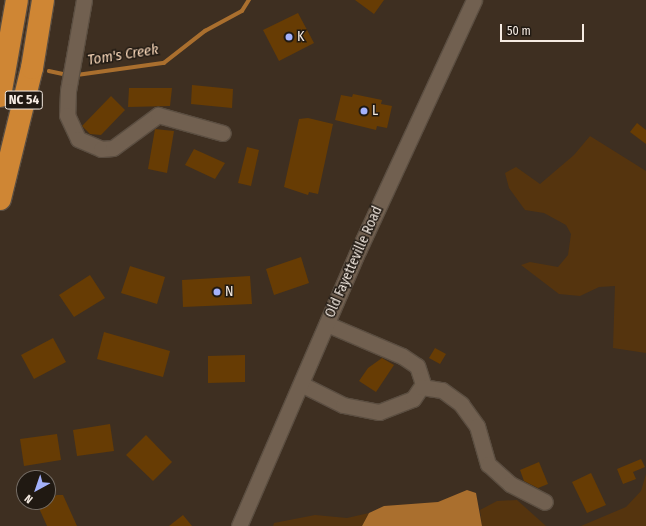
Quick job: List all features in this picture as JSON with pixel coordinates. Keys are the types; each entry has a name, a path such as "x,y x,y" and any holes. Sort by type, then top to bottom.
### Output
{"highway":[{"name":"NC 54","path":"0,96 18,0"},
{"name":"NC 54","path":"0,199 32,68 43,0"}],"street":[{"path":"84,0 68,92 68,115 78,139 101,149 114,148 158,115 223,133"},
{"name":"Old Fayetteville Road","path":"239,526 327,324 474,0"},
{"path":"301,384 363,412 379,412 400,405 413,399 422,387 422,373 402,356 327,324"},
{"path":"422,387 442,390 461,404 477,426 488,464 510,484 545,502"}],"shaded area":[{"path":"590,136 646,171 646,353 613,348 615,286 599,287 580,296 559,294 521,265 530,262 558,267 568,255 571,234 566,225 544,213 525,210 509,188 505,173 516,167 540,184 574,155"},
{"path":"646,474 646,526 581,526 626,507 641,491"},
{"path":"467,490 476,493 482,526 362,526 369,513 384,506 438,502"},
{"path":"517,500 546,526 482,526 480,510 497,501"},
{"path":"369,513 362,526 273,526 274,523 315,515 347,518"}],"building":[{"path":"355,0 384,0 374,14"},
{"name":"K","path":"298,13 314,43 279,61 263,30"},
{"path":"192,85 233,89 232,108 191,104"},
{"path":"129,88 172,88 170,106 128,107"},
{"name":"L","path":"353,94 382,100 381,104 392,106 387,128 377,126 376,130 335,120 341,95 352,97"},
{"path":"111,96 125,110 101,135 90,134 82,126"},
{"path":"308,118 333,124 318,194 309,192 308,195 284,187 299,119"},
{"path":"637,123 646,130 646,144 630,132"},
{"path":"155,129 174,131 167,173 148,169"},
{"path":"247,147 259,150 251,186 238,183"},
{"path":"194,149 225,163 215,179 185,165"},
{"path":"301,257 309,283 274,295 266,269"},
{"path":"130,266 165,277 157,304 121,293"},
{"path":"90,275 105,298 74,317 59,295"},
{"name":"N","path":"250,276 252,304 183,307 182,280"},
{"path":"104,332 170,351 163,377 97,359"},
{"path":"53,338 66,362 34,379 21,355"},
{"path":"435,348 446,354 440,364 429,358"},
{"path":"245,355 245,382 208,383 208,356"},
{"path":"382,358 394,365 376,392 359,381 368,368"},
{"path":"110,424 114,451 77,456 73,430"},
{"path":"57,434 61,460 24,466 20,439"},
{"path":"146,435 172,462 153,481 126,455"},
{"path":"641,459 645,467 633,472 636,479 623,484 617,469"},
{"path":"539,462 548,484 538,488 524,481 520,470"},
{"path":"591,473 606,505 587,513 572,482"},
{"path":"63,495 77,526 47,526 40,510 56,510 56,496"},
{"path":"183,515 192,526 169,526"}],"waterway":[{"name":"Tom's Creek","path":"77,75 164,63 205,31 242,11 249,0"},
{"name":"Tom's Creek","path":"49,71 63,74"}],"place":[{"name":"K","path":"289,37"},
{"name":"L","path":"364,111"},
{"name":"N","path":"217,292"}]}
